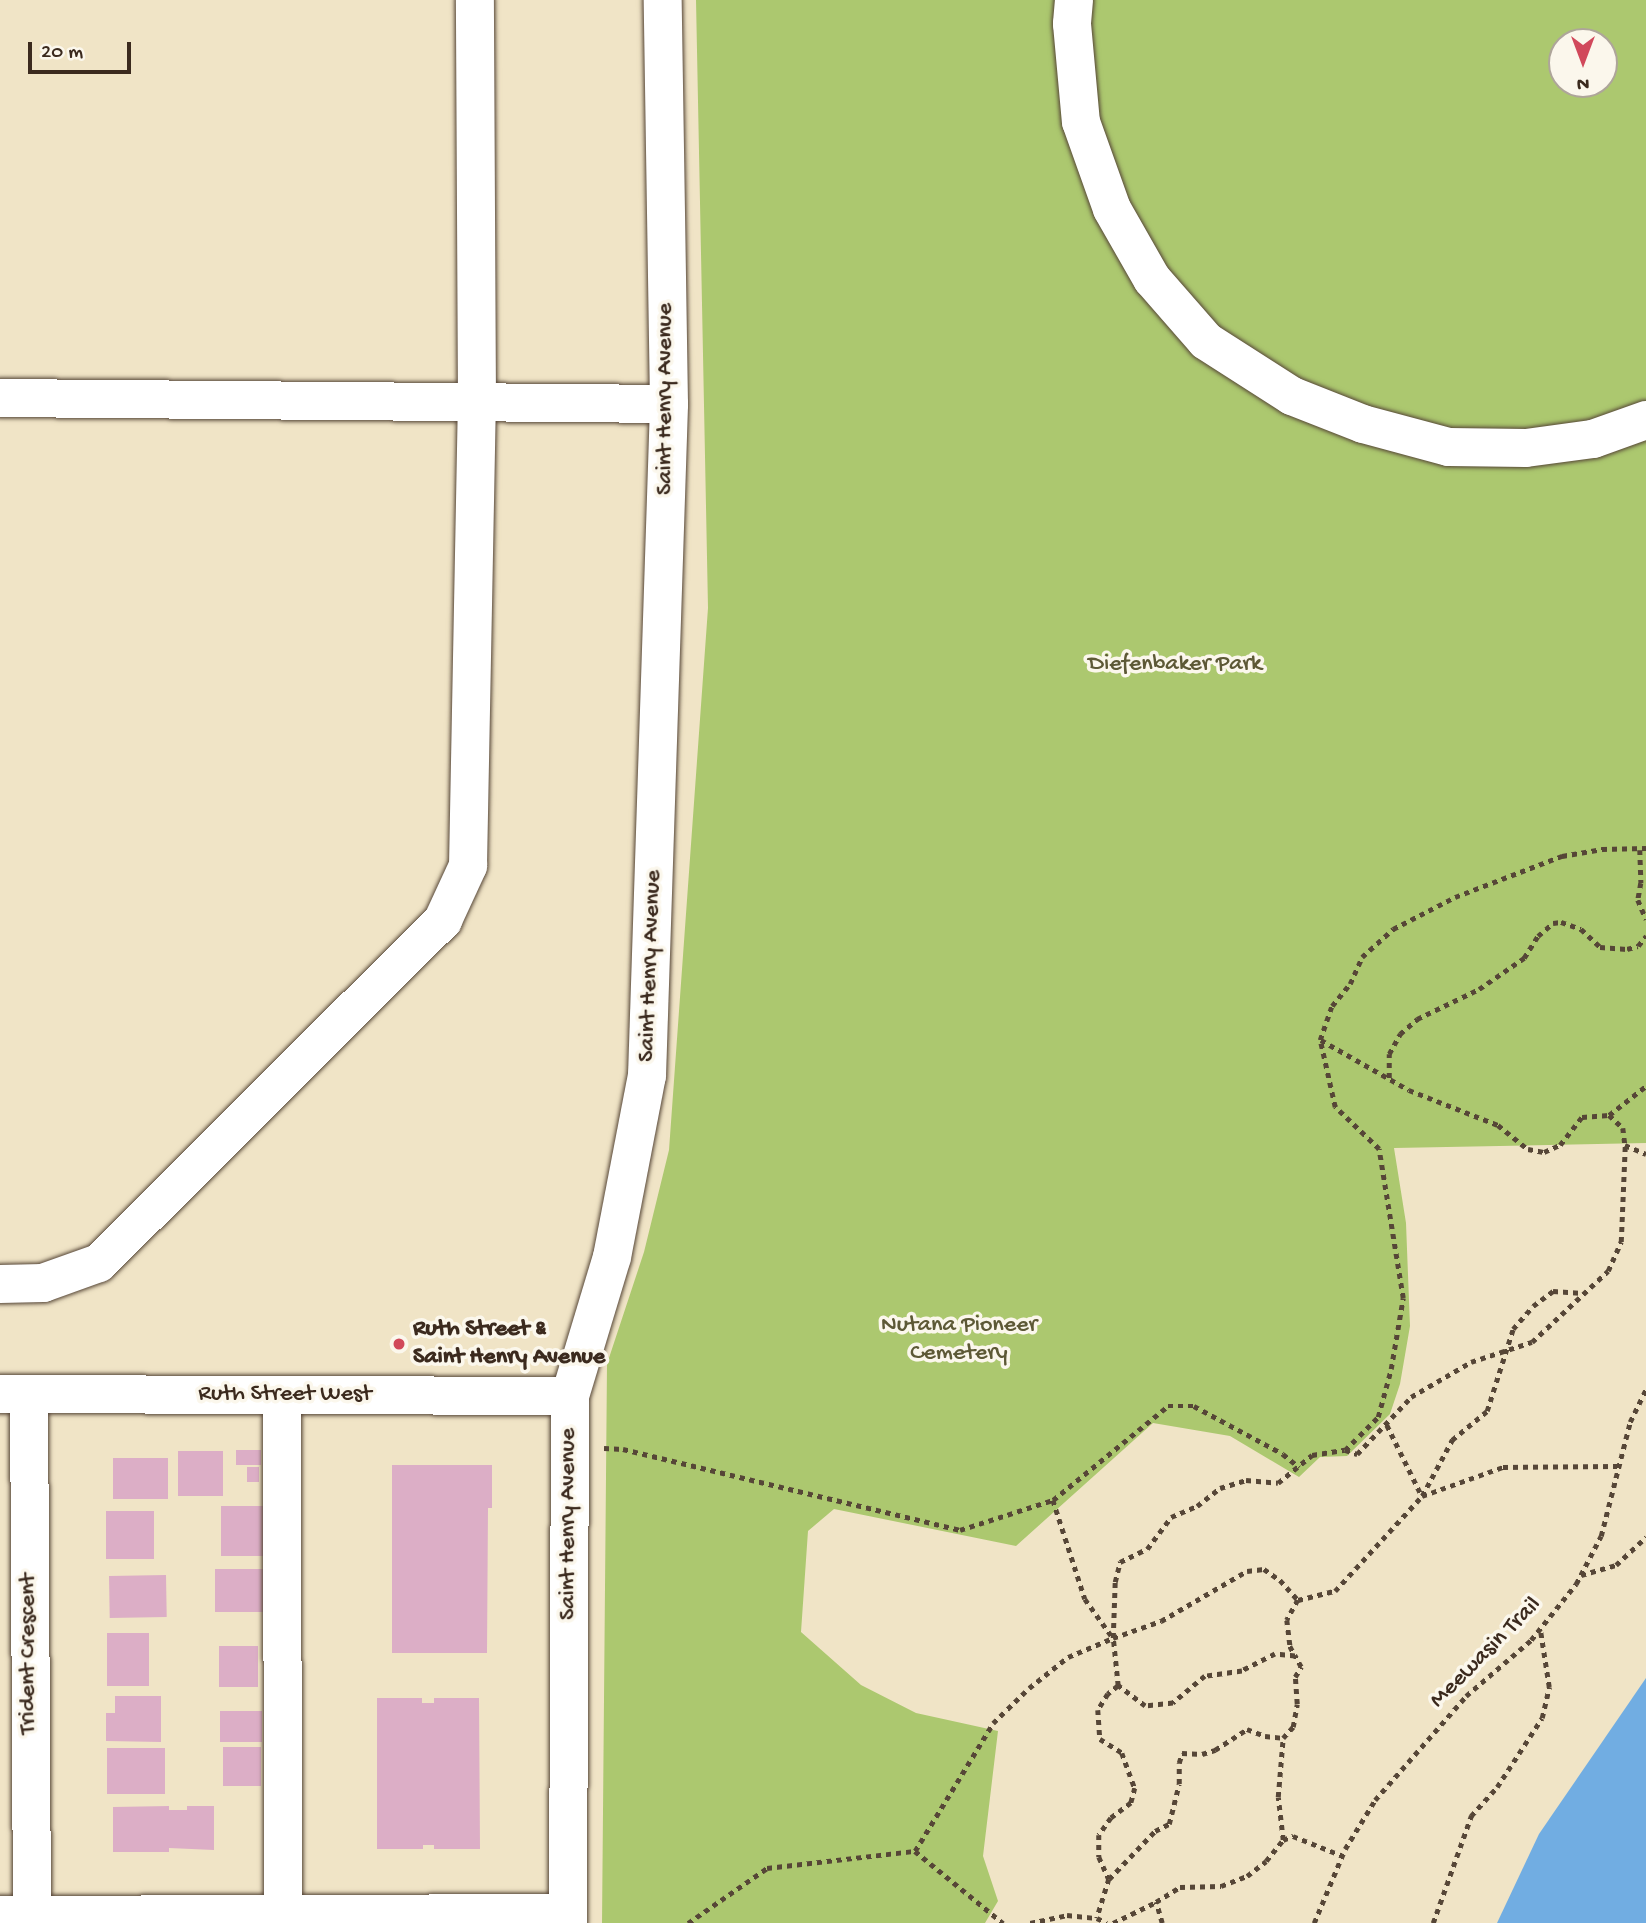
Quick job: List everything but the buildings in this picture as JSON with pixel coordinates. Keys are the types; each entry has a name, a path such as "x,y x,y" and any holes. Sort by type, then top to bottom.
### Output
{"street":[{"path":"0,1284 43,1283 99,1263 443,920 468,866 477,402 475,0"},
{"name":"Saint Henry Avenue","path":"568,1918 570,1396 612,1257 647,1076 669,404 663,0"},
{"path":"1074,0 1072,24 1081,121 1112,209 1152,279 1206,341 1292,396 1363,424 1449,447 1526,448 1580,441 1646,420"},
{"path":"0,398 669,404"},
{"name":"Ruth Street West","path":"14,1394 570,1396"},
{"name":"Trident Crescent","path":"14,1394 16,1915 568,1918"},
{"path":"282,1395 283,1918"}],"path":[{"path":"1345,1450 1378,1416 1391,1369 1403,1298 1379,1149 1335,1107 1320,1040 1332,1006 1350,984 1362,957 1393,929 1455,897 1562,856 1602,849 1646,848"},
{"path":"1640,850 1641,883 1638,900 1646,919"},
{"path":"1389,1078 1389,1054 1400,1034 1417,1019 1479,989 1524,958 1538,936 1553,923 1561,922 1574,926 1600,947 1627,949 1638,946 1646,936"},
{"path":"1320,1040 1438,1103 1469,1111 1498,1125 1528,1149 1544,1152 1560,1145 1582,1117 1609,1115 1646,1086"},
{"path":"1295,1656 1275,1654 1242,1671 1205,1676 1173,1703 1145,1706 1118,1686 1114,1638 1115,1582 1120,1562 1147,1549 1171,1517 1197,1506 1220,1488 1246,1480 1278,1483 1312,1455 1345,1450 1357,1454 1411,1397 1471,1363 1532,1342 1555,1321 1608,1270 1621,1242 1625,1145 1623,1128 1609,1115"},
{"path":"1625,1145 1646,1154"},
{"path":"1283,1840 1278,1797 1283,1738 1293,1727 1297,1704 1295,1678 1301,1667 1290,1646 1287,1620 1298,1600 1335,1591 1422,1496 1452,1440 1487,1411 1514,1329 1553,1291 1584,1294"},
{"name":"Meewasin Trail","path":"1314,1923 1343,1856 1376,1801 1466,1696 1540,1628 1580,1575 1601,1536 1630,1422 1646,1389"},
{"path":"568,1446 622,1449 960,1530 1053,1500 1168,1406 1194,1406 1283,1454 1299,1466"},
{"path":"1387,1424 1422,1496"},
{"path":"1422,1496 1503,1467 1617,1466"},
{"path":"1053,1500 1085,1599 1114,1638"},
{"path":"1580,1575 1616,1565 1646,1537"},
{"path":"915,1851 993,1723 1029,1688 1068,1657 1161,1620 1247,1571 1264,1569 1280,1580 1298,1600"},
{"path":"1433,1923 1471,1816 1496,1787 1542,1718 1549,1687 1540,1628"},
{"path":"1109,1879 1099,1857 1099,1835 1111,1818 1131,1803 1135,1788 1122,1753 1100,1739 1098,1710 1108,1694 1118,1686"},
{"path":"1097,1918 1109,1879 1155,1831 1169,1824 1179,1784 1182,1753 1202,1754 1215,1750 1247,1729 1265,1736 1283,1738"},
{"path":"1113,1923 1180,1887 1222,1886 1247,1876 1266,1861 1283,1840 1293,1836 1343,1856"},
{"path":"688,1923 767,1868 915,1851 1003,1923"},
{"path":"1156,1902 1162,1923"},
{"path":"1030,1923 1067,1915 1097,1918 1107,1923"}],"green space":[{"name":"Diefenbaker Park","path":"696,0 1646,0 1646,1143 1394,1148 1406,1223 1410,1326 1400,1384 1390,1414 1347,1456 1320,1457 1299,1477 1230,1436 1153,1423 1016,1546 834,1509 808,1531 801,1632 861,1685 916,1713 998,1731 983,1856 998,1901 985,1923 602,1923 607,1364 644,1252 669,1150 708,608"}],"water":[{"path":"1646,1678 1646,1923 1497,1923 1539,1834"}],"place":[{"name":"Ruth Street & Saint Henry Avenue","path":"399,1344"}],"park label":[{"name":"Nutana Pioneer Cemetery","path":"959,1340"}]}
